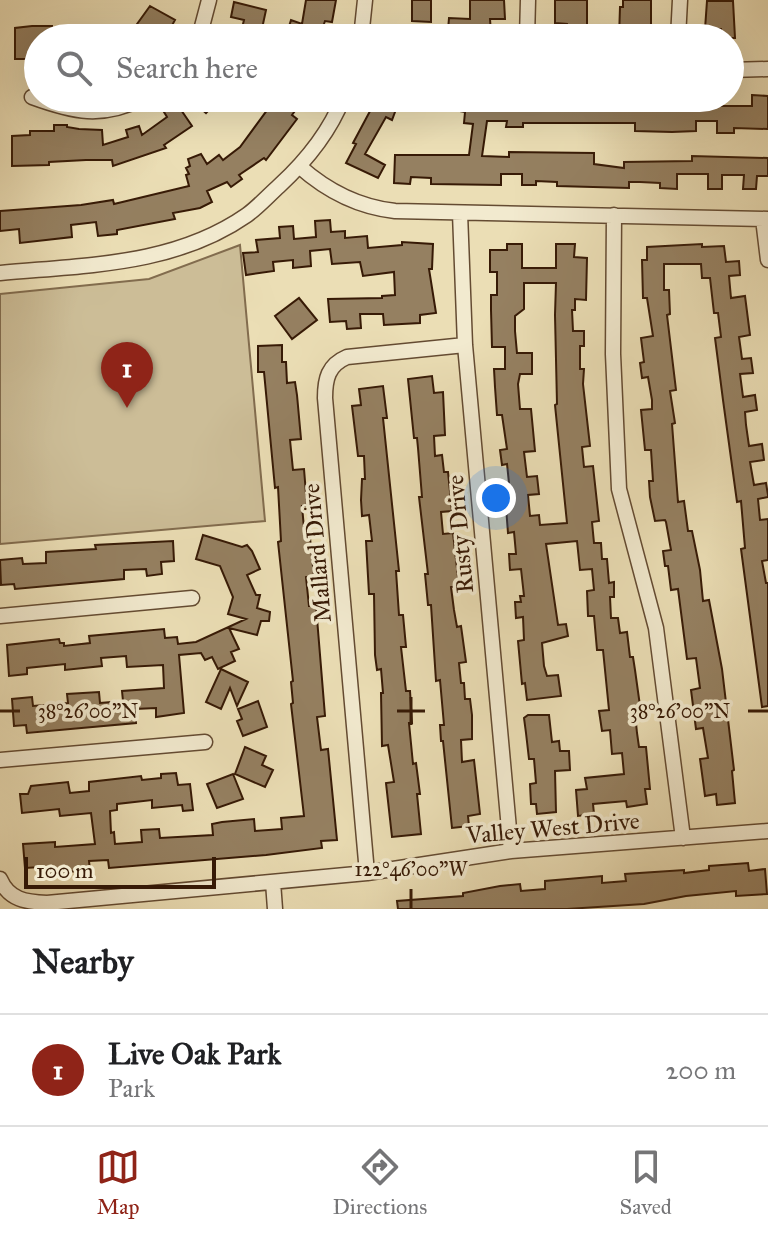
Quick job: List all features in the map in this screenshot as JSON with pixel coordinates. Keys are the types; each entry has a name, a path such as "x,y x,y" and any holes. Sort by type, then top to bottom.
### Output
{"street":[{"path":"203,24 209,0"},
{"path":"362,24 365,0"},
{"path":"527,24 528,0"},
{"path":"679,24 680,0"},
{"path":"744,70 768,69"},
{"path":"0,273 126,262 175,250 225,229 249,213 299,166 337,112"},
{"path":"299,166 330,190 366,206 395,211 766,219 768,260"},
{"name":"Rusty Drive","path":"460,213 465,345 511,851"},
{"path":"614,215 613,354 619,489 656,628 683,838"},
{"name":"Mallard Drive","path":"367,873 326,382 332,367 347,357 465,345"},
{"path":"0,616 192,598"},
{"path":"0,760 205,742"},
{"name":"Valley West Drive","path":"0,879 9,894 26,901 47,903 367,873 511,851 768,831"},
{"path":"273,882 275,909"}],"shaded area":[{"path":"240,245 265,521 0,544 0,294 149,279"}],"building":[{"path":"306,0 336,0 332,22 302,24"},
{"path":"412,0 431,0 431,22 412,21"},
{"path":"470,0 504,0 505,19 490,19 490,24 448,24 449,18 470,19"},
{"path":"555,0 587,0 587,24 555,23"},
{"path":"623,0 651,0 651,24 619,24 620,7 623,7"},
{"path":"707,1 733,1 734,24 705,24"},
{"path":"234,2 266,10 263,24 243,24 244,20 231,17"},
{"path":"150,6 175,20 173,24 137,24"},
{"path":"24,27 24,59 15,59 15,28"},
{"path":"752,95 768,96 768,129 734,128 734,133 717,133 717,121 696,121 696,131 672,132 635,131 635,123 523,123 523,127 506,127 507,121 487,121 482,156 509,157 509,152 594,153 594,164 624,168 624,162 692,161 692,156 768,158 768,176 757,176 756,189 743,189 744,175 722,175 722,189 708,189 708,174 677,174 677,189 660,188 660,183 640,182 629,182 629,188 557,186 557,182 536,181 536,185 522,185 522,174 501,174 501,185 431,184 431,178 411,177 410,184 394,183 395,155 469,155 473,124 464,123 465,112 744,112 744,106 752,106"},
{"path":"164,112 182,112 192,126 164,145 166,148 113,166 112,160 86,160 12,166 12,136 30,135 30,131 54,131 54,125 67,125 102,130 103,145 128,137 126,130 139,126 142,135 167,117"},
{"path":"266,112 294,112 292,115 297,119 266,160 264,158 239,175 242,179 231,187 227,182 207,191 212,202 200,208 173,213 175,219 98,236 96,222 71,225 72,237 20,243 19,229 0,231 0,211 113,200 114,204 189,186 186,175 189,174 186,168 190,166 188,159 201,154 207,164 219,155 223,160 240,147"},
{"path":"370,112 395,112 392,120 386,117 365,154 385,165 378,178 346,163 356,144 353,143"},
{"path":"330,220 331,232 345,231 345,238 367,236 368,248 402,245 402,242 433,244 432,269 429,269 436,313 420,315 420,323 384,325 383,314 360,314 361,328 347,329 346,321 330,322 328,299 395,295 394,272 363,276 360,262 332,264 330,249 310,251 311,266 293,268 293,260 273,262 274,271 246,275 243,253 258,252 256,240 280,238 279,227 293,226 294,239 316,237 315,221"},
{"path":"507,244 522,244 522,268 556,268 556,244 575,244 574,257 587,258 586,300 575,299 575,310 572,310 573,331 584,331 584,346 580,346 580,369 584,369 590,446 582,447 584,467 593,466 599,521 592,522 594,543 601,543 602,559 607,559 609,583 614,582 614,597 610,597 611,618 618,618 620,633 627,632 630,657 633,657 641,713 635,713 637,733 639,747 646,747 650,789 645,789 647,804 627,807 626,801 593,804 594,814 578,816 576,790 587,789 585,778 624,774 622,753 612,754 610,730 602,731 599,711 609,710 603,650 597,650 594,616 588,616 587,591 594,590 592,569 580,570 577,541 546,544 558,625 566,624 568,636 542,643 544,666 547,676 558,675 561,696 527,700 525,683 522,684 518,641 524,640 523,617 516,618 515,602 521,602 520,596 524,596 521,569 510,570 509,554 516,554 514,532 508,533 505,494 510,493 507,464 502,465 500,450 507,449 502,415 497,415 494,369 505,369 505,347 492,347 491,295 497,295 497,272 490,272 490,250 507,250","holes":["524,283 556,283 555,405 567,523 540,525 539,515 530,516 528,495 539,494 537,476 527,477 524,452 535,451 531,409 520,409 518,384 520,374 532,374 532,353 517,353 515,316 524,309"]},
{"path":"702,244 702,247 724,246 726,262 739,261 740,275 729,276 731,298 745,296 750,335 739,337 742,359 751,358 753,373 740,374 743,397 755,395 757,410 745,412 746,425 749,446 762,444 764,460 750,462 754,485 766,483 768,495 758,499 760,520 768,519 768,560 762,561 768,583 768,706 762,707 741,549 745,548 741,501 737,502 715,338 721,337 718,313 714,313 710,278 702,278 701,264 664,264 664,290 669,290 670,314 667,315 676,390 670,391 675,423 672,424 678,502 684,501 688,531 692,531 703,601 709,600 722,669 734,770 735,803 717,805 716,794 705,796 700,759 708,758 703,728 696,729 691,690 700,688 696,658 687,659 678,589 671,590 668,566 665,566 663,551 671,550 666,522 655,521 649,481 653,481 651,450 645,450 641,410 652,409 652,400 648,377 642,378 641,338 653,336 647,298 643,298 642,260 647,260 647,247"},
{"path":"299,298 317,320 292,339 275,316"},
{"path":"282,345 287,383 295,382 297,395 301,439 290,440 293,470 304,469 307,506 302,506 305,539 310,538 314,576 306,577 309,606 316,606 325,716 317,717 321,750 328,749 337,840 321,841 322,848 266,855 109,868 108,860 89,861 90,870 42,874 41,867 25,868 23,844 55,842 55,847 95,844 91,813 60,816 59,809 22,813 20,794 28,794 31,786 68,782 70,793 89,791 89,782 141,776 142,780 176,773 178,785 190,784 193,810 183,811 182,805 152,808 152,800 117,804 117,810 110,811 115,844 142,842 141,830 159,829 160,838 213,835 212,824 254,819 255,831 282,829 281,818 304,816 278,542 281,541 278,487 275,488 264,372 258,372 258,346"},
{"path":"432,376 434,393 443,392 445,435 434,436 435,456 442,455 444,472 448,472 452,511 441,512 443,534 453,533 459,586 451,587 466,662 459,663 461,683 464,683 465,699 470,699 472,715 472,739 461,740 462,762 474,760 480,814 468,816 469,826 452,828 441,741 440,725 444,725 440,680 436,681 431,605 428,605 425,574 428,574 419,497 422,497 418,448 417,438 414,438 408,379"},
{"path":"383,386 387,418 383,418 399,571 396,571 399,615 403,615 406,647 401,647 406,691 410,691 412,723 409,723 420,794 417,794 421,834 392,837 386,783 394,782 388,745 382,746 381,669 377,670 375,655 374,594 369,594 366,541 372,541 369,515 362,516 364,456 358,456 352,406 361,405 359,389"},
{"path":"203,535 242,547 247,545 260,569 247,575 256,595 260,595 257,608 270,612 269,621 261,621 257,635 229,628 239,649 231,652 235,661 218,669 212,657 205,660 201,653 179,655 184,713 156,717 156,708 135,709 136,723 27,733 26,725 14,726 12,699 32,697 33,706 68,703 67,694 99,692 100,703 123,701 122,691 164,688 163,665 127,667 126,656 101,658 102,666 65,670 65,664 27,668 27,674 9,676 7,645 59,639 64,646 90,643 89,636 164,629 165,638 177,637 178,644 196,642 246,619 228,614 233,597 220,566 196,559"},
{"path":"173,541 174,561 161,562 162,574 147,576 146,569 124,570 124,579 15,589 14,584 1,585 0,560 22,558 23,564 46,563 46,552 96,549 95,545"},
{"path":"221,669 248,682 237,706 230,688 221,709 206,702"},
{"path":"258,701 267,727 243,736 237,721 242,719 238,709"},
{"path":"528,715 549,715 552,742 559,741 560,751 569,751 570,770 555,771 556,812 537,814 536,804 531,804 530,784 536,783 534,759 529,759 524,718"},
{"path":"245,747 266,756 262,765 273,770 265,787 235,774"},
{"path":"233,774 243,799 217,808 207,784"},
{"path":"748,863 749,871 765,869 767,894 736,896 736,891 644,904 567,909 398,909 397,901 463,896 463,893 520,884 521,891 545,889 545,881 602,876 602,883 626,881 625,874 684,870 684,873 709,870 709,866"}],"place":[{"name":"Live Oak Park","path":"127,408"}]}
